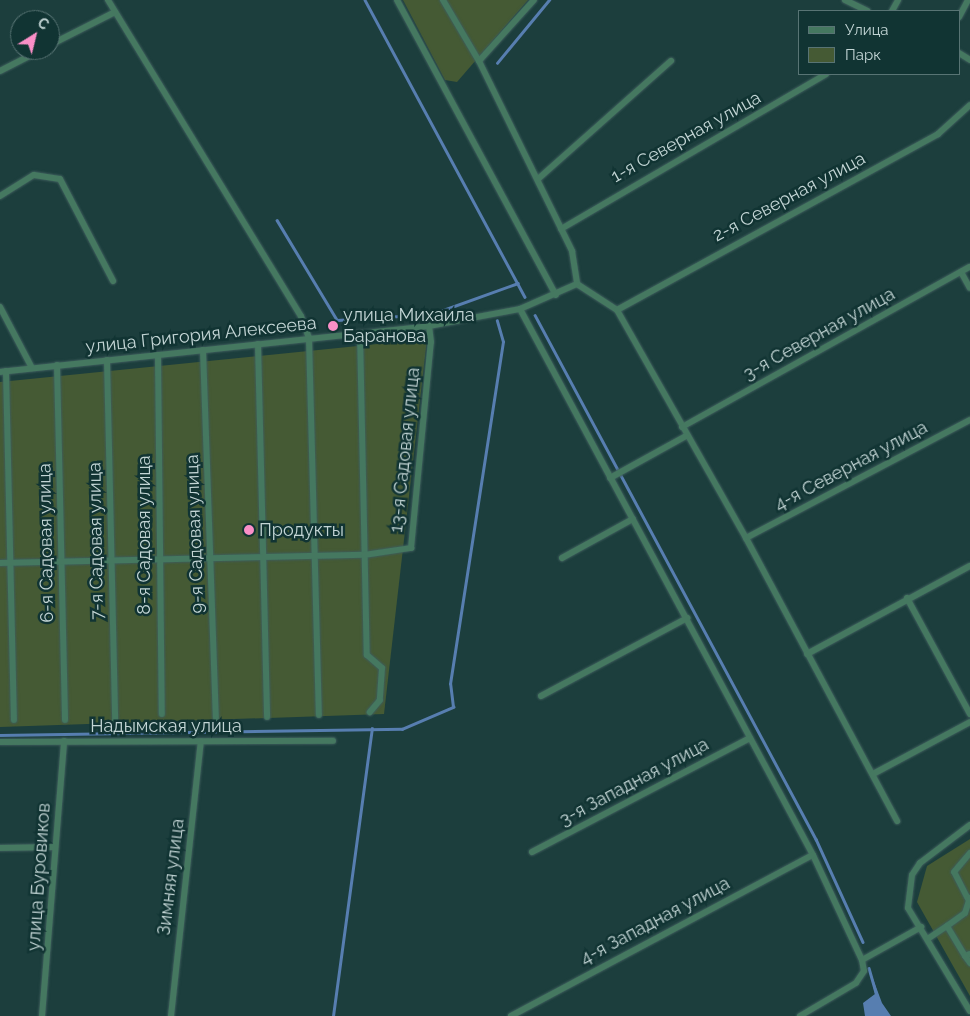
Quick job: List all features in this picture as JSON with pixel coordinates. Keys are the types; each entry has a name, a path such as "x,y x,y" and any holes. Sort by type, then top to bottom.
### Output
{"street":[{"path":"108,0 301,316 309,338 319,715"},
{"path":"397,0 556,294"},
{"path":"443,0 479,62 572,251 577,284 617,310 686,436 746,538 898,821"},
{"path":"479,62 534,0"},
{"path":"845,0 866,10"},
{"path":"960,15 968,0"},
{"path":"60,40 115,12"},
{"path":"0,72 22,60"},
{"path":"538,179 671,61"},
{"name":"1-я Северная улица","path":"560,229 824,75"},
{"name":"2-я Северная улица","path":"617,310 938,134 970,104"},
{"path":"0,196 34,176 51,174 60,180 113,281"},
{"name":"3-я Северная улица","path":"682,426 970,267"},
{"path":"961,272 970,288"},
{"name":"улица Григория Алексеева","path":"3,371 429,326 520,309 577,284"},
{"path":"0,307 32,368"},
{"path":"520,309 813,855 862,960 864,971 856,983 800,1016"},
{"name":"13-я Садовая улица","path":"364,555 410,548 432,342 429,326"},
{"path":"360,333 367,655 382,668 380,700 370,712"},
{"path":"258,344 267,717"},
{"name":"9-я Садовая улица","path":"204,350 216,718"},
{"name":"8-я Садовая улица","path":"158,355 157,559 162,714"},
{"name":"7-я Садовая улица","path":"107,360 115,721"},
{"name":"6-я Садовая улица","path":"57,366 65,720"},
{"path":"3,371 14,720"},
{"name":"4-я Северная улица","path":"746,538 970,420"},
{"path":"610,478 686,436"},
{"path":"562,558 632,520"},
{"path":"0,564 364,555"},
{"path":"807,654 907,598 970,566"},
{"path":"907,598 970,714"},
{"path":"541,696 687,618"},
{"path":"873,774 970,722"},
{"name":"3-я Западная улица","path":"532,852 750,738"},
{"name":"улица Буровиков","path":"42,1016 54,847 64,741"},
{"name":"Надымская улица","path":"0,742 333,741"},
{"name":"Зимняя улица","path":"171,1016 201,742"},
{"path":"970,825 920,863 912,875 908,908 929,938 970,1011"},
{"path":"0,848 54,847"},
{"path":"929,938 965,913 969,898 954,872 970,853"},
{"name":"4-я Западная улица","path":"511,1015 813,855"},
{"path":"947,926 968,955 970,962"},
{"path":"862,960 921,927"}],"green space":[{"path":"403,0 528,0 457,82 445,80"},
{"path":"427,339 384,714 0,727 0,382"},
{"path":"970,839 970,996 917,902 927,866"}],"water":[{"path":"869,968 882,1003 891,1016 865,1016 863,1003 875,994"}],"waterway":[{"path":"365,0 525,297"},
{"path":"497,63 549,0"},
{"path":"277,220 337,320 432,314 518,283"},
{"path":"535,315 816,839 863,942"},
{"path":"0,735 402,729 453,707 450,684 503,342 497,321"},
{"path":"333,1016 372,729"},
{"path":"869,968 876,993"}],"place":[{"name":"улица Михаила Баранова","path":"333,326"},
{"name":"Продукты","path":"249,530"}]}
